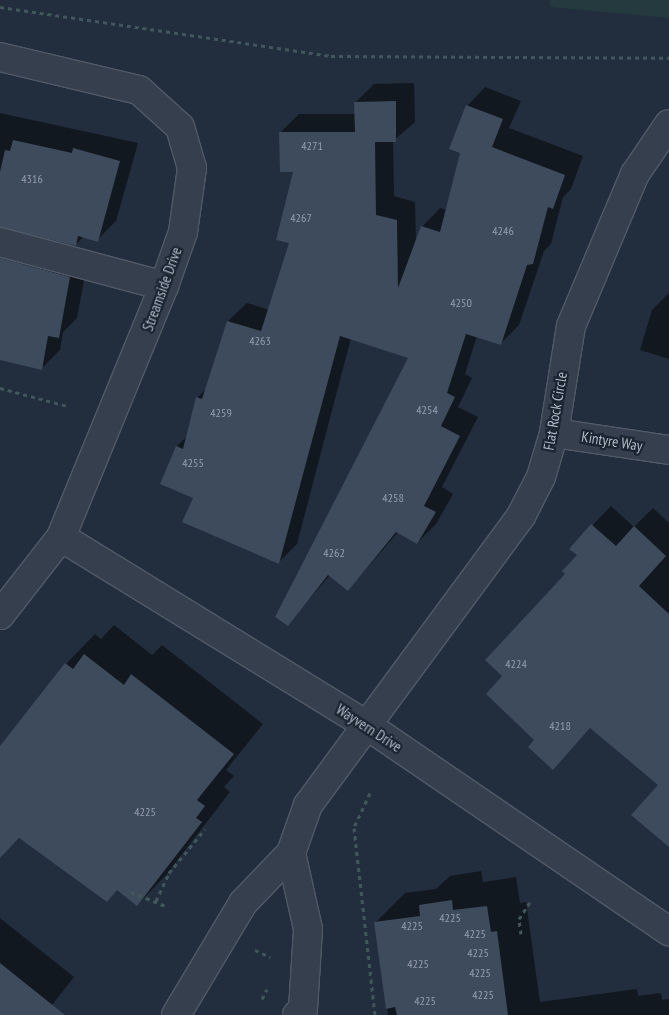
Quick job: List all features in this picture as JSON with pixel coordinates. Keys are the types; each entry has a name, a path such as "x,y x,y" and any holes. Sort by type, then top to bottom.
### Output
{"street":[{"name":"Streamside Drive","path":"0,56 139,90 180,127 192,168 183,232 164,286 61,537 0,615"},
{"name":"Flat Rock Circle","path":"291,853 308,805 365,724 521,516 541,477 554,433 571,326 636,174 669,124"},
{"path":"0,242 164,286"},
{"name":"Kintyre Way","path":"554,433 669,450"},
{"name":"Wayvern Drive","path":"61,537 365,724 669,931"},
{"path":"176,1015 243,903 291,853"},
{"path":"291,853 308,929 303,1009 297,1015"}],"path":[{"path":"0,7 331,56 669,58"},
{"path":"0,388 67,406"},
{"path":"370,793 354,828 374,1015"},
{"path":"156,902 170,873 204,829"},
{"path":"131,892 168,906"},
{"path":"521,934 519,919 530,902"},
{"path":"245,946 271,958 271,966"},
{"path":"262,999 271,982"}],"green space":[{"path":"550,0 669,0 669,18 550,7"}],"building":[{"path":"396,101 396,142 375,142 376,215 397,220 398,288 421,226 440,232 460,153 449,149 466,105 503,119 492,147 565,175 553,209 548,207 533,264 527,265 501,345 466,334 447,393 455,397 441,426 460,436 424,506 436,512 417,544 396,532 348,591 328,575 288,626 275,617 408,358 340,336 279,564 182,522 193,498 160,484 176,446 183,449 196,397 202,399 227,321 261,331 289,243 276,240 293,172 280,172 279,132 355,132 354,102"},
{"path":"13,140 72,153 73,148 120,161 98,242 78,236 76,246 0,227 0,172 5,150 10,151"},
{"path":"0,258 70,277 59,338 48,336 42,370 0,360"},
{"path":"591,524 616,546 634,526 666,556 639,586 669,614 669,847 631,815 658,785 590,728 553,770 528,747 534,740 486,694 502,676 485,660 565,574 562,571 577,555 569,549"},
{"path":"84,654 124,685 131,674 234,754 197,800 205,806 196,818 202,822 137,906 117,890 107,902 19,838 0,858 0,746 65,663 73,669"},
{"path":"452,900 453,910 487,906 491,932 497,931 508,1015 397,1015 395,1007 386,1009 374,922 420,916 419,905"},
{"path":"0,963 65,1015 0,1015"}]}
